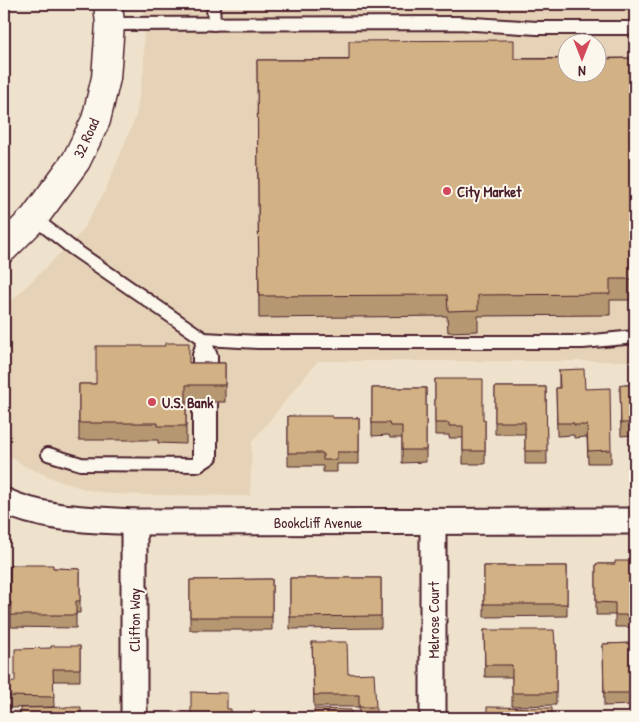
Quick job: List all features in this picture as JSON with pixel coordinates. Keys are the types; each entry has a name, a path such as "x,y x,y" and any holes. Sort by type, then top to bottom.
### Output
{"street":[{"name":"32 Road","path":"4,248 34,218 76,161 96,120 106,78 109,14"},
{"name":"Bookcliff Avenue","path":"4,501 35,512 65,517 134,522 635,522"},
{"name":"Clifton Way","path":"134,522 134,718"},
{"name":"Melrose Court","path":"433,522 433,718"}],"lane":[{"path":"213,4 214,24"},
{"path":"109,14 214,24 459,24 537,28 635,28"},
{"path":"34,218 72,248 204,339 258,342 583,342 635,337"},
{"path":"204,339 199,355 205,381"},
{"path":"48,454 81,464 199,465 211,457 205,402"}],"shaded area":[{"path":"143,4 635,4 635,361 318,361 252,442 250,496 112,494 88,490 59,481 24,466 4,452 4,308 80,234 105,191 136,116 144,67"}],"building":[{"name":"City Market","path":"514,40 514,59 556,59 556,82 606,82 606,59 635,58 635,279 610,279 610,294 478,295 478,310 448,311 447,295 259,296 257,60 349,60 349,41"},
{"name":"U.S. Bank","path":"165,343 189,343 189,363 225,363 225,385 186,385 186,426 158,426 158,423 79,423 79,384 96,384 96,346 165,346"},
{"path":"584,369 585,389 610,388 611,450 588,451 587,425 557,423 556,388 560,388 559,370"},
{"path":"435,379 483,379 485,451 463,451 463,426 435,423"},
{"path":"620,385 635,385 635,423 621,423"},
{"path":"495,387 546,387 547,451 525,451 525,422 495,422"},
{"path":"372,388 426,388 426,450 402,450 402,426 390,426 389,423 372,423"},
{"path":"288,416 359,418 359,452 337,452 337,460 323,460 323,453 288,453"},
{"path":"615,561 635,561 635,615 615,615 615,603 596,602 596,564 615,564"},
{"path":"10,565 53,565 53,568 80,569 80,601 76,601 76,615 11,615 11,602 9,602"},
{"path":"484,566 567,566 567,604 484,604"},
{"path":"290,578 381,578 381,616 290,617"},
{"path":"272,579 272,617 190,617 190,580"},
{"path":"484,630 554,630 556,644 556,693 512,693 512,665 485,665"},
{"path":"312,642 347,642 348,674 374,673 376,707 359,707 359,695 314,695"},
{"path":"635,643 635,693 604,693 603,644"},
{"path":"51,646 80,646 80,669 53,669 54,697 5,696 5,683 15,682 15,649 51,648"},
{"path":"191,692 227,693 227,709 231,709 231,718 191,718"},
{"path":"81,707 81,718 20,718 20,708"},
{"path":"487,707 552,708 552,718 487,718"},
{"path":"314,709 351,710 351,718 314,718"}],"place":[{"name":"City Market","path":"447,191"},
{"name":"U.S. Bank","path":"152,402"}]}
